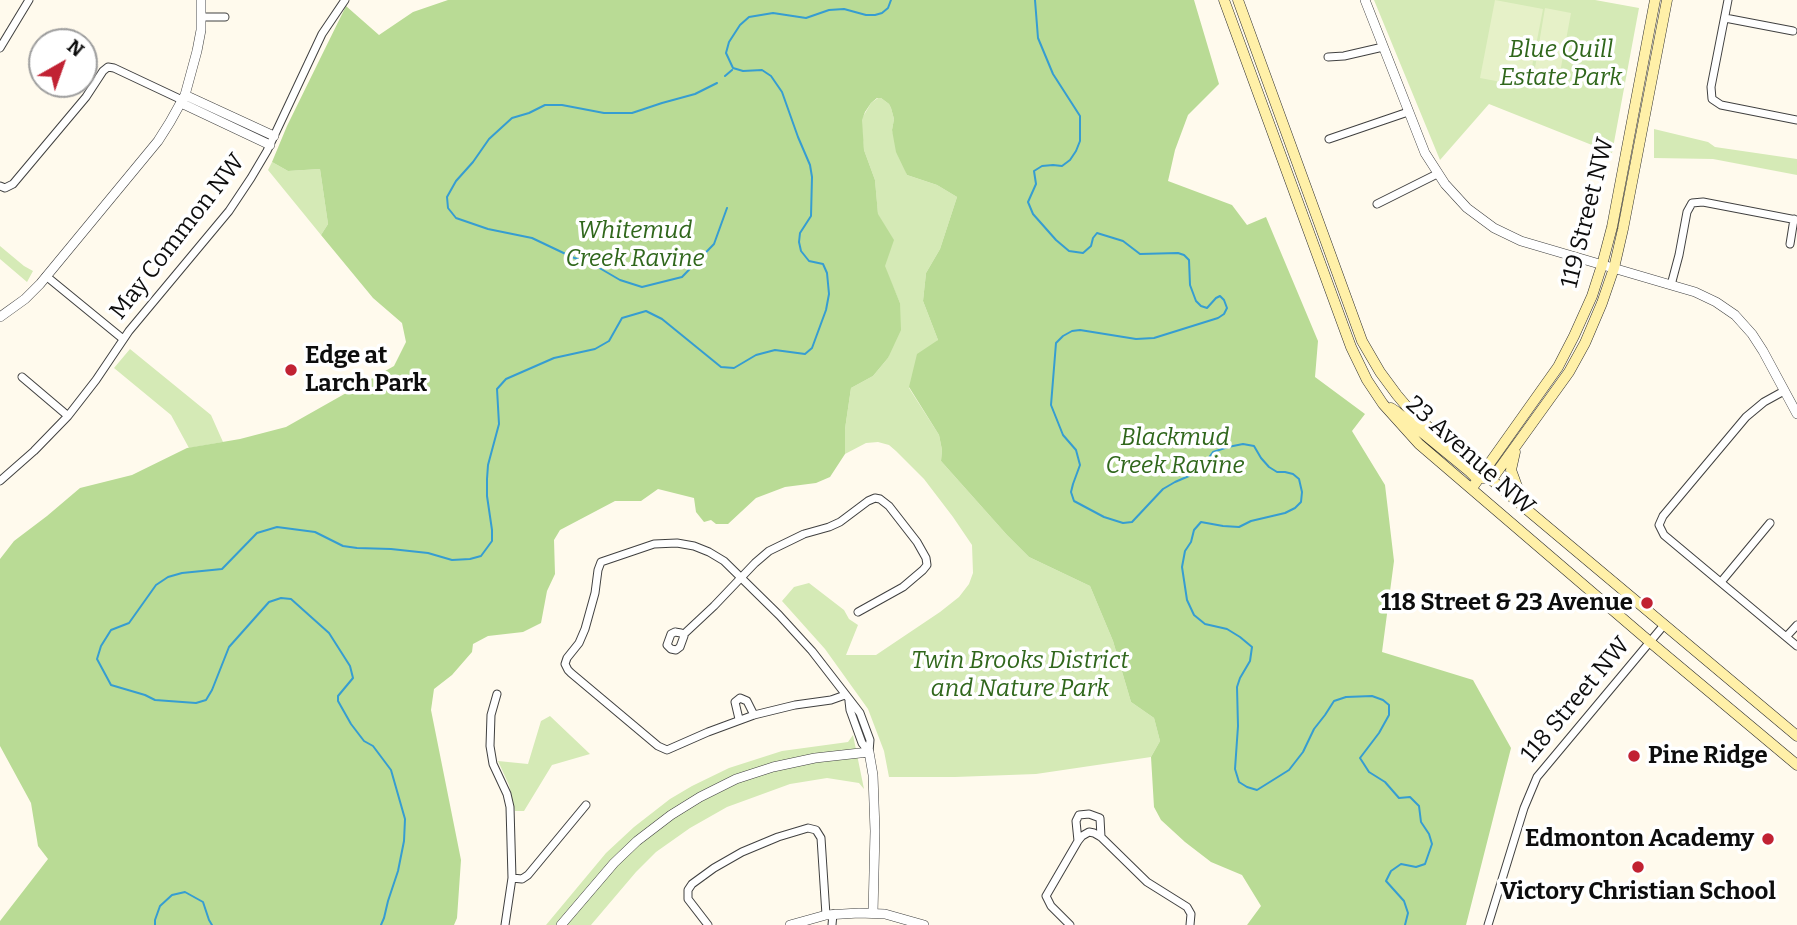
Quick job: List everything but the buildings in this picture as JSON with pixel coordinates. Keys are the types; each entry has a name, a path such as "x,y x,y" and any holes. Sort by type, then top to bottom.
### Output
{"main road":[{"name":"23 Avenue NW","path":"1224,0 1351,347 1367,380 1383,404 1419,444 1794,761"},
{"name":"23 Avenue NW","path":"1238,0 1363,341 1380,372 1413,414 1481,475"},
{"name":"119 Street NW","path":"1472,488 1558,367 1592,296 1612,227 1655,0"},
{"name":"119 Street NW","path":"1492,480 1569,372 1602,303 1623,229 1667,0"},
{"path":"1383,404 1397,412 1469,472 1492,480"},
{"path":"1516,448 1511,470 1526,503 1569,544"},
{"name":"23 Avenue NW","path":"1492,480 1797,736"}],"street":[{"path":"0,48 29,0"},
{"path":"0,317 25,299 46,276 158,141 183,99 201,30 201,0"},
{"name":"May Common NW","path":"1,478 34,451 68,415 96,380 123,339 229,211 272,141 322,34 345,0"},
{"path":"1365,0 1420,142 1437,174 1467,208 1505,234 1536,246 1695,292 1716,302 1743,323 1759,343 1797,414"},
{"path":"1728,0 1711,87 1712,99 1721,105 1797,120"},
{"path":"201,17 225,17"},
{"path":"1724,18 1793,31"},
{"path":"1328,57 1383,47"},
{"path":"0,186 5,188 13,184 108,67 272,141"},
{"path":"1329,139 1408,112"},
{"path":"1377,204 1437,174"},
{"path":"1671,285 1687,212 1692,203 1703,202 1796,219 1790,244"},
{"path":"46,276 123,339"},
{"path":"22,377 68,415"},
{"path":"1784,391 1746,416 1662,516 1659,525 1664,535 1797,646"},
{"path":"683,635 714,607 762,556 804,534 829,527 870,500 880,499 889,506 917,542 927,565 903,587 858,612"},
{"path":"1721,582 1770,523"},
{"path":"847,698 796,705 739,719 671,750 665,750 568,670 565,664 585,629 599,566 604,561 647,545 677,543 694,545 717,556 798,636 847,698 862,743 869,752 873,775 873,913"},
{"name":"118 Street NW","path":"1488,925 1524,808 1537,776 1664,625"},
{"path":"1786,637 1797,625"},
{"path":"498,694 491,715 490,746 510,807 512,878 505,925"},
{"path":"739,719 735,702 740,698 747,701 754,715"},
{"path":"561,925 614,863 637,841 700,797 736,779 773,767 815,758 869,752"},
{"path":"512,878 522,879 528,875 586,805"},
{"path":"1078,841 1076,821 1079,815 1089,814 1100,818 1101,837"},
{"path":"708,925 688,899 688,890 692,884 742,852 805,829 816,830 821,838 832,925"},
{"path":"1070,925 1051,906 1046,896 1078,841 1089,832 1101,837 1147,882 1189,909 1192,916 1190,925"},
{"path":"790,925 815,921 829,914 873,913 924,925"}],"green space":[{"name":"Whitemud Creek Ravine","path":"448,0 1194,0 1219,84 1188,115 1175,150 1168,181 1232,205 1247,225 1266,217 1318,341 1315,377 1365,414 1352,431 1385,485 1394,561 1382,652 1473,680 1511,748 1466,925 1247,925 1261,906 1242,875 1211,862 1161,820 1154,807 1151,757 1160,741 1154,718 1131,702 1113,641 1090,586 1029,557 1007,535 941,461 939,435 909,387 917,354 938,340 923,301 926,273 940,249 957,197 937,185 907,175 896,152 891,108 881,98 877,98 871,103 862,120 864,150 875,180 878,214 894,240 885,266 900,303 901,330 888,358 873,376 851,388 845,429 845,454 830,477 816,483 785,487 756,498 728,524 716,524 711,520 704,522 696,512 694,498 658,489 641,501 615,501 560,530 554,540 555,574 547,591 541,623 523,632 488,636 473,644 472,652 452,675 434,689 431,710 461,860 457,918 454,925 0,925 0,921 48,859 38,846 31,803 0,746 0,559 14,541 80,488 132,475 187,448 240,439 286,427 394,366 406,342 402,323 373,298 321,235 328,224 320,169 288,171 272,162 346,6 379,35 413,12"},
{"name":"Blue Quill Estate Park","path":"1374,0 1595,0 1639,8 1612,153 1489,104 1440,160"},
{"path":"1495,0 1543,9 1528,87 1480,78"},
{"path":"1545,8 1571,13 1559,78 1534,74"},
{"name":"Twin Brooks District and Nature Park","path":"878,98 891,108 894,119 892,130 907,175 937,185 957,197 940,249 926,273 923,301 938,340 909,388 939,435 941,461 1007,535 1029,557 1090,586 1113,641 1131,702 1154,718 1160,741 1151,757 1036,774 889,777 884,751 868,709 825,649 782,601 794,587 809,583 844,610 849,619 858,625 846,655 876,655 959,597 973,573 972,545 924,479 896,451 889,445 878,442 866,443 845,454 845,429 851,388 873,376 888,358 900,303 884,266 893,240 878,215 875,180 864,150 861,120 871,103"},
{"path":"1654,129 1708,142 1715,147 1797,159 1797,175 1713,159 1654,158"},
{"path":"272,162 288,171 320,169 328,224 321,235 268,170"},
{"path":"0,246 33,271 27,282 0,259"},
{"path":"130,349 211,415 223,442 189,448 171,415 114,368"},
{"path":"550,716 590,754 552,765 524,811 515,811 509,785 498,761 528,764 541,721"},
{"path":"853,735 864,789 859,783 827,778 790,784 727,807 656,852 591,925 546,925 606,853 670,799 729,768 782,751 848,742"}],"waterway":[{"path":"381,925 398,871 405,819 391,770 373,746 364,741 338,701 338,696 353,678 350,666 329,633 291,599 281,598 269,602 229,647 206,700 196,703 155,700 111,685 97,659 101,646 111,630 129,623 156,585 168,577 182,573 222,569 257,533 277,527 315,532 343,546 357,548 428,553 452,560 481,556 492,541 487,479 499,424 497,389 506,379 554,358 595,349 609,341 622,318 646,311 662,319 721,367 734,368 756,355 775,350 805,354 812,348 829,294 827,273 823,264 809,261 801,251 799,242 800,233 811,216 810,165 782,92 771,76 762,70 743,71 733,68 726,53 729,42 749,17 773,13 806,18 829,10 844,9 875,15 888,8 891,0"},
{"path":"1035,0 1038,38 1053,74 1080,116 1080,141 1070,160 1062,166 1042,166 1034,171 1036,184 1028,202 1033,214 1069,251 1083,253 1091,246 1097,233 1123,241 1140,254 1184,255 1189,260 1190,285 1196,301 1207,308 1220,296 1227,308 1218,318 1154,338 1136,339 1080,330 1072,331 1056,343 1051,405 1063,435 1076,450 1080,465 1071,492 1074,501 1104,517 1123,523 1132,522 1163,489 1203,466 1213,452 1243,444 1254,446 1269,467 1277,472 1293,474 1299,479 1301,502 1285,513 1251,521 1239,527 1201,522 1194,530 1185,551 1182,567 1187,600 1194,615 1205,624 1227,629 1252,647 1250,661 1237,687 1235,769 1239,782 1247,787 1257,790 1289,770 1334,701 1346,697 1372,696 1389,705 1389,715 1360,758 1369,772 1385,782 1399,798 1410,797 1419,806 1421,822 1432,844 1425,864 1416,867 1401,864 1391,871 1386,881 1404,901 1408,913 1405,925"},
{"path":"725,76 732,70"},
{"path":"717,83 695,94 632,113 604,113 562,105 545,105 512,118 489,139 447,197 448,208 456,218 488,229 532,238 596,266 620,280 642,287 682,277 714,244 727,208"},
{"path":"155,925 160,906 172,895 185,892 203,902 212,925"}],"place":[{"name":"Edge at Larch Park","path":"291,370"},
{"name":"118 Street & 23 Avenue","path":"1647,603"},
{"name":"Pine Ridge","path":"1634,756"},
{"name":"Edmonton Academy","path":"1768,839"},
{"name":"Victory Christian School","path":"1638,867"}],"park label":[{"name":"Blackmud Creek Ravine","path":"1175,452"}]}
